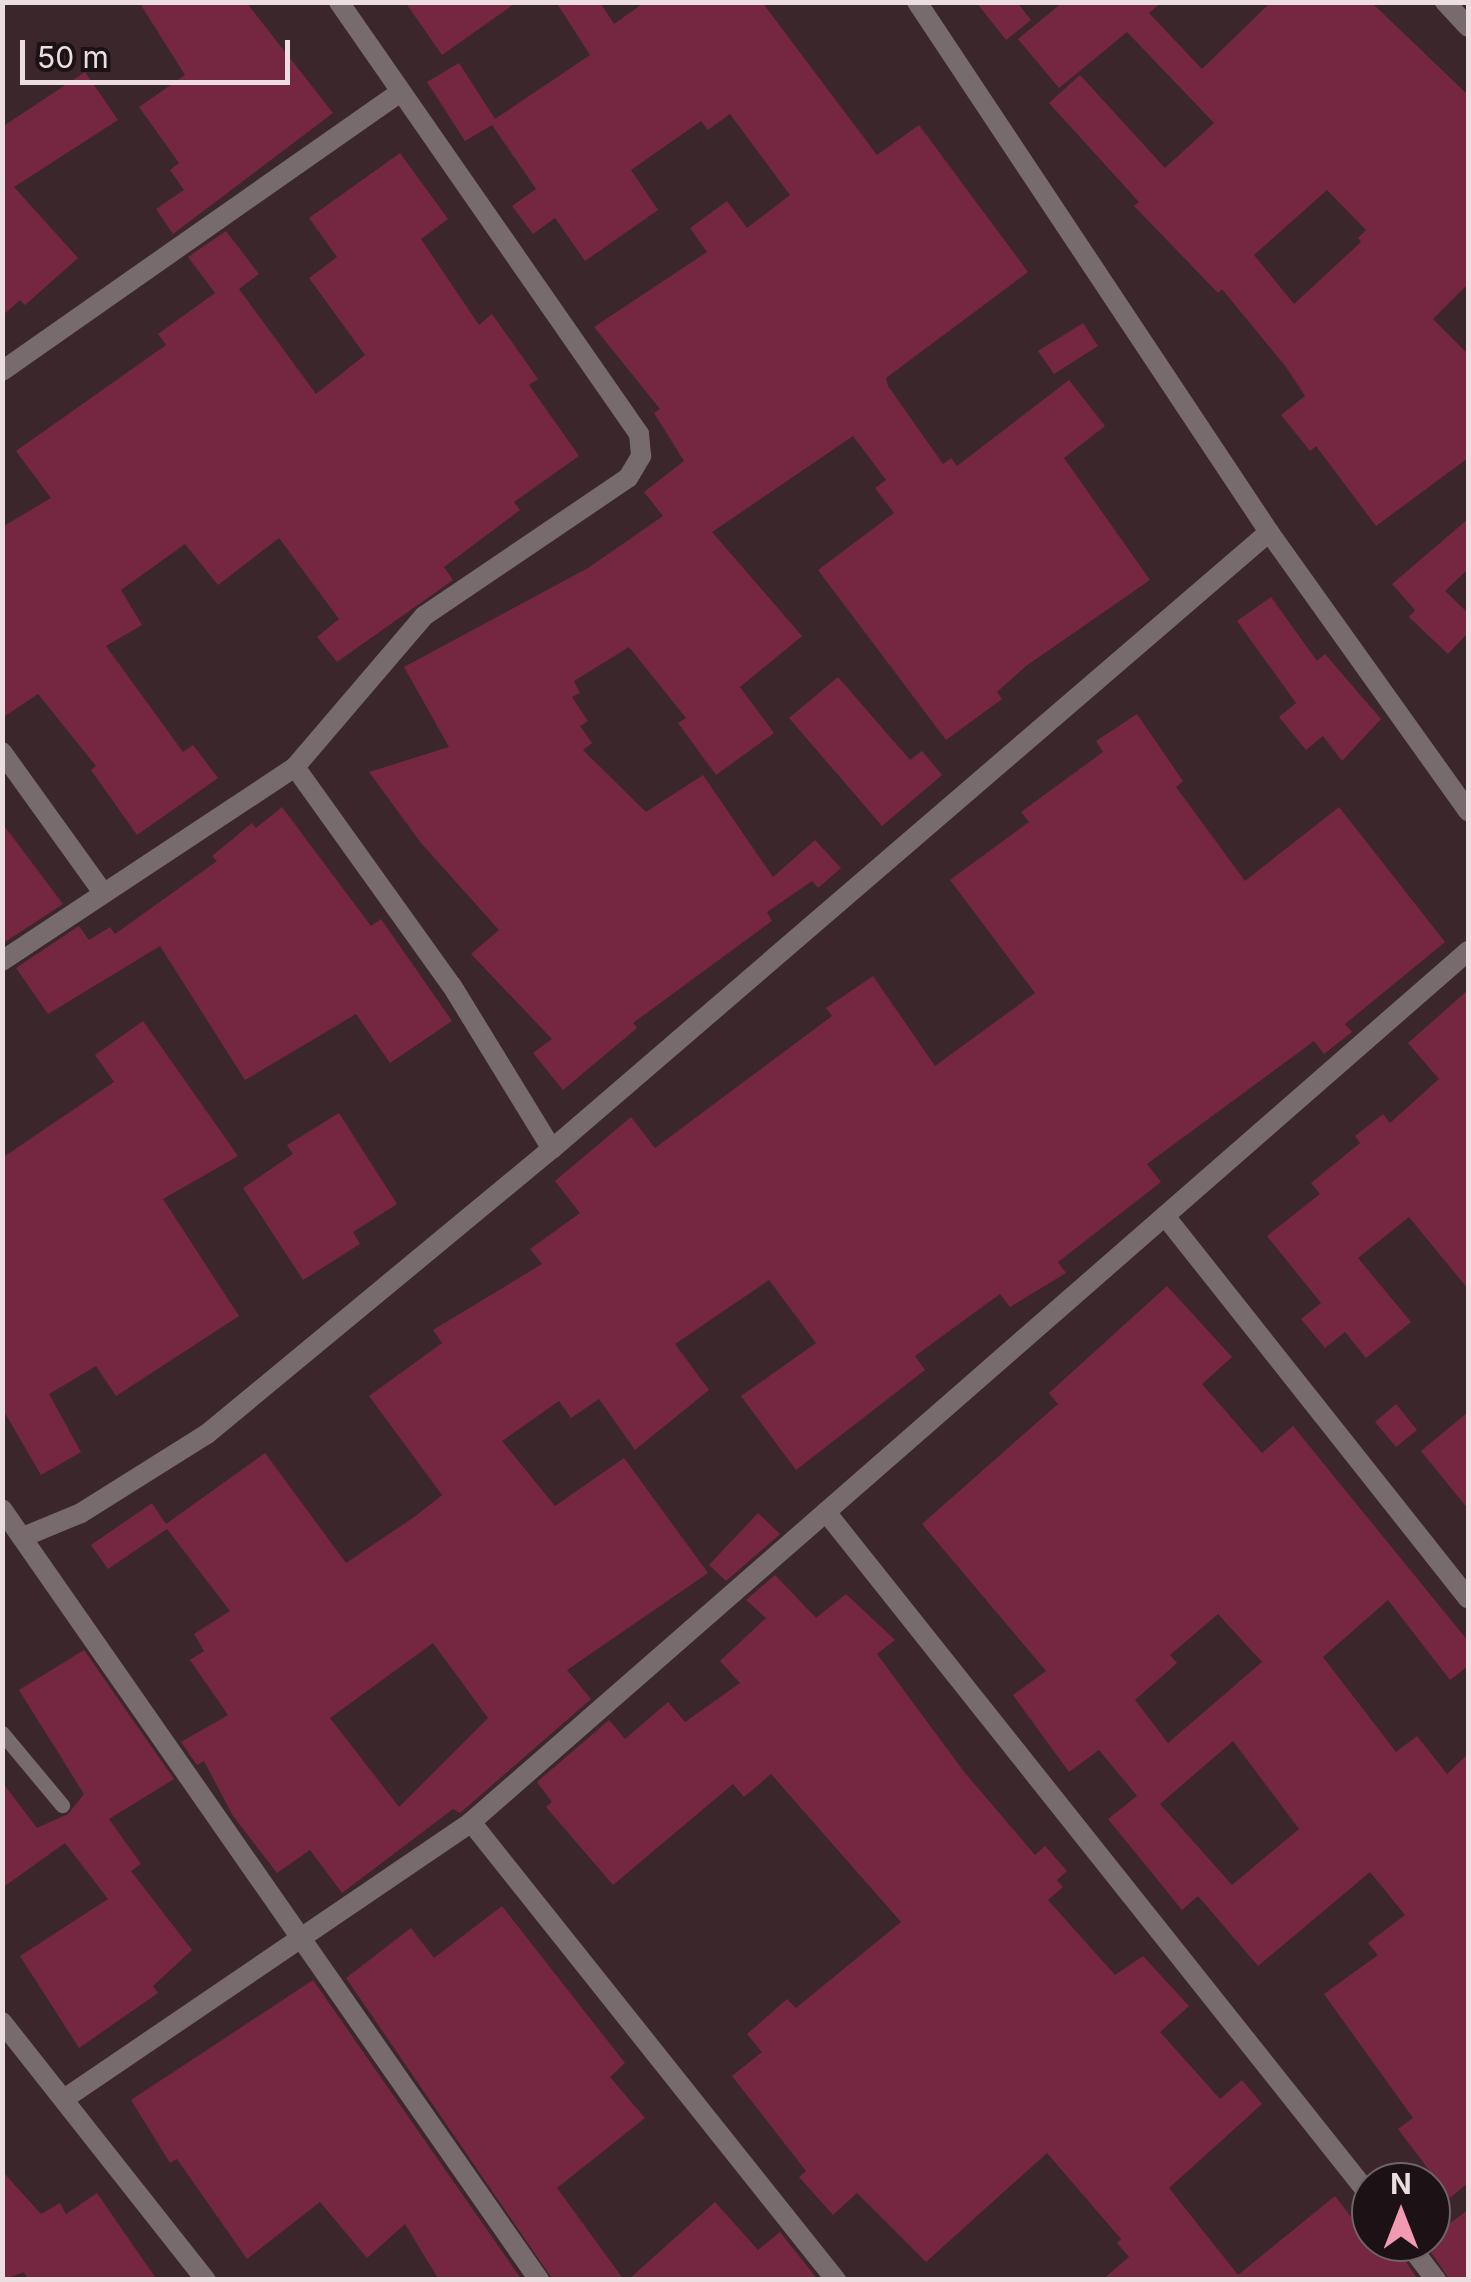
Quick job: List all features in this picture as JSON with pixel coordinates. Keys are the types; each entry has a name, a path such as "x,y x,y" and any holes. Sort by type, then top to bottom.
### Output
{"street":[{"path":"2,961 295,767 424,616 628,478 641,456 639,434 338,2"},
{"path":"917,2 1269,532 1468,811"},
{"path":"1445,2 1468,27"},
{"path":"2,370 400,92"},
{"path":"23,1537 81,1513 207,1434 552,1149 1269,532"},
{"path":"2,752 102,892"},
{"path":"295,767 452,986 552,1149"},
{"path":"67,2097 471,1822 1468,952"},
{"path":"1165,1216 1468,1598"},
{"path":"2,1509 304,1935 539,2280"},
{"path":"826,1512 1351,2172"},
{"path":"471,1822 836,2280"},
{"path":"2,2022 67,2097 206,2280"}],"lane":[{"path":"2,1732 62,1805"}],"building":[{"path":"139,2 246,2 333,113 173,234 156,209 184,190 170,170 179,163 139,107 185,75"},
{"path":"405,2 517,2 442,55"},
{"path":"556,2 600,2 614,24 645,2 762,2 877,155 919,125 1028,272 886,378 888,386 943,464 951,458 957,466 1069,380 1105,426 1064,458 1150,580 1026,666 997,692 1002,699 946,740 818,570 894,513 875,488 886,480 853,436 712,532 802,636 740,687 774,733 716,775 678,723 686,718 629,647 574,681 580,693 572,697 588,721 580,726 592,743 583,750 646,812 703,775 773,877 815,840 841,868 818,888 812,881 767,912 772,921 633,1023 637,1028 563,1090 533,1053 552,1039 471,954 499,930 421,843 369,772 449,747 404,667 588,568 663,516 644,492 684,461 654,413 660,409 594,327 707,252 690,228 727,201 747,228 790,195 730,114 708,130 701,121 631,170 658,210 585,261 555,218 533,234 512,206 536,189 492,125 465,141 427,82 459,63 495,119 590,55"},
{"path":"976,2 1017,2 1031,20 1006,40"},
{"path":"1063,2 1162,2 1149,13 1202,69 1271,2 1371,2 1468,95 1468,284 1433,319 1468,354 1468,458 1376,526 1316,446 1310,451 1281,415 1305,396 1286,367 1222,289 1218,293 1134,206 1139,202 1049,103 1080,75 1165,168 1214,123 1127,32 1059,88 1018,39","holes":["1327,190 1366,230 1358,238 1361,242 1294,304 1254,255"]},
{"path":"85,72 118,120 14,187 78,258 25,305 20,300 2,316 2,127"},
{"path":"400,153 448,219 421,239 479,325 492,314 538,379 529,385 579,456 514,502 520,510 444,567 453,580 337,662 317,637 339,619 279,538 218,585 185,544 121,590 142,625 106,646 183,752 193,745 218,778 137,835 91,770 96,766 38,694 2,718 2,527 51,498 16,451 166,345 158,334 215,293 188,257 226,231 259,274 239,289 316,394 365,355 309,278 337,257 309,218"},
{"path":"1083,323 1098,346 1054,374 1038,351"},
{"path":"1468,519 1468,569 1445,591 1468,613 1468,633 1448,654 1409,617 1415,610 1392,584"},
{"path":"1271,597 1317,661 1325,654 1381,719 1342,761 1323,736 1306,750 1279,717 1296,703 1237,621"},
{"path":"838,677 910,760 922,751 942,775 882,826 789,718"},
{"path":"1137,714 1183,781 1176,787 1245,881 1339,807 1445,942 1345,1024 1352,1032 1324,1054 1314,1041 1147,1164 1161,1182 1058,1262 1066,1273 1010,1307 1000,1294 915,1356 925,1370 796,1470 741,1396 816,1343 769,1280 675,1344 709,1390 635,1450 599,1399 571,1418 559,1401 502,1441 555,1506 624,1458 708,1573 567,1670 591,1699 460,1813 453,1809 342,1893 310,1850 277,1873 233,1816 204,1761 197,1765 181,1742 228,1715 190,1660 204,1651 194,1634 230,1611 167,1529 108,1569 91,1545 152,1503 166,1524 265,1453 346,1563 442,1495 369,1396 442,1343 433,1330 542,1264 530,1249 580,1213 555,1181 631,1117 655,1148 832,1016 826,1008 873,976 935,1066 1035,993 950,880 1029,822 1021,812 1103,752 1096,741","holes":["433,1643 488,1718 399,1807 330,1718"]},
{"path":"282,807 371,926 381,919 452,1021 390,1063 356,1014 245,1080 160,946 48,1014 16,968 79,926 89,940 110,927 115,934 217,861 212,856 252,823 256,828"},
{"path":"2,823 63,904 2,944"},
{"path":"1468,990 1468,1289 1409,1217 1358,1258 1411,1322 1366,1358 1345,1332 1325,1348 1301,1319 1321,1303 1267,1236 1320,1194 1311,1183 1360,1143 1355,1136 1383,1114 1390,1123 1439,1079 1408,1043"},
{"path":"143,1021 238,1156 163,1199 239,1316 116,1396 96,1366 49,1394 81,1452 41,1475 2,1408 2,1158 114,1082 95,1055"},
{"path":"339,1113 397,1204 353,1232 360,1244 303,1280 243,1188 293,1154 287,1145"},
{"path":"1167,1286 1232,1357 1202,1384 1262,1453 1293,1426 1468,1641 1468,1666 1450,1680 1388,1600 1323,1657 1396,1752 1417,1736 1447,1774 1468,1754 1468,2183 1451,2197 1451,2162 1423,2162 1398,2129 1413,2118 1324,1994 1378,1955 1368,1943 1405,1915 1370,1872 1258,1966 1198,1896 1182,1910 1108,1819 1137,1796 1099,1750 1069,1772 1013,1695 1046,1671 922,1524 1058,1404 1049,1393","holes":["1218,1614 1262,1662 1168,1743 1135,1700 1177,1663 1170,1655","1233,1741 1299,1829 1232,1885 1160,1804"]},
{"path":"1396,1404 1417,1430 1396,1447 1375,1422"},
{"path":"1468,1412 1468,1509 1421,1451"},
{"path":"758,1513 780,1534 726,1581 709,1565"},
{"path":"775,1575 816,1618 846,1594 895,1640 877,1654 965,1773 1035,1855 1045,1846 1067,1871 1057,1880 1063,1887 1048,1900 1115,1975 1143,1956 1189,2006 1160,2032 1220,2099 1242,2080 1262,2104 1169,2188 1238,2275 1335,2196 1351,2217 1351,2262 1406,2262 1418,2280 1102,2280 1129,2257 1117,2243 1121,2239 1047,2153 926,2262 857,2193 833,2215 799,2177 806,2171 732,2076 762,2052 747,2034 787,1999 796,2008 901,1922 771,1774 744,1797 733,1784 613,1885 546,1807 552,1802 537,1782 609,1720 625,1739 668,1702 685,1722 740,1683 720,1661 766,1618 746,1600"},
{"path":"84,1650 174,1779 109,1819 141,1864 131,1871 192,1950 153,1986 158,1993 79,2048 20,1956 108,1899 65,1843 2,1888 2,1782 37,1828 68,1814 84,1794 19,1690"},
{"path":"502,1906 625,2063 610,2077 645,2118 557,2188 624,2280 553,2280 346,1978 411,1928 434,1958"},
{"path":"313,1980 522,2280 439,2280 405,2224 367,2258 320,2202 247,2259 177,2159 170,2163 131,2100"},
{"path":"2,2171 41,2214 60,2203 66,2214 97,2193 157,2280 28,2280 24,2272 2,2280"},
{"path":"715,2202 758,2250 780,2232 818,2280 628,2280"},
{"path":"1468,2210 1468,2280 1450,2280 1438,2262 1451,2262 1451,2222"}]}
